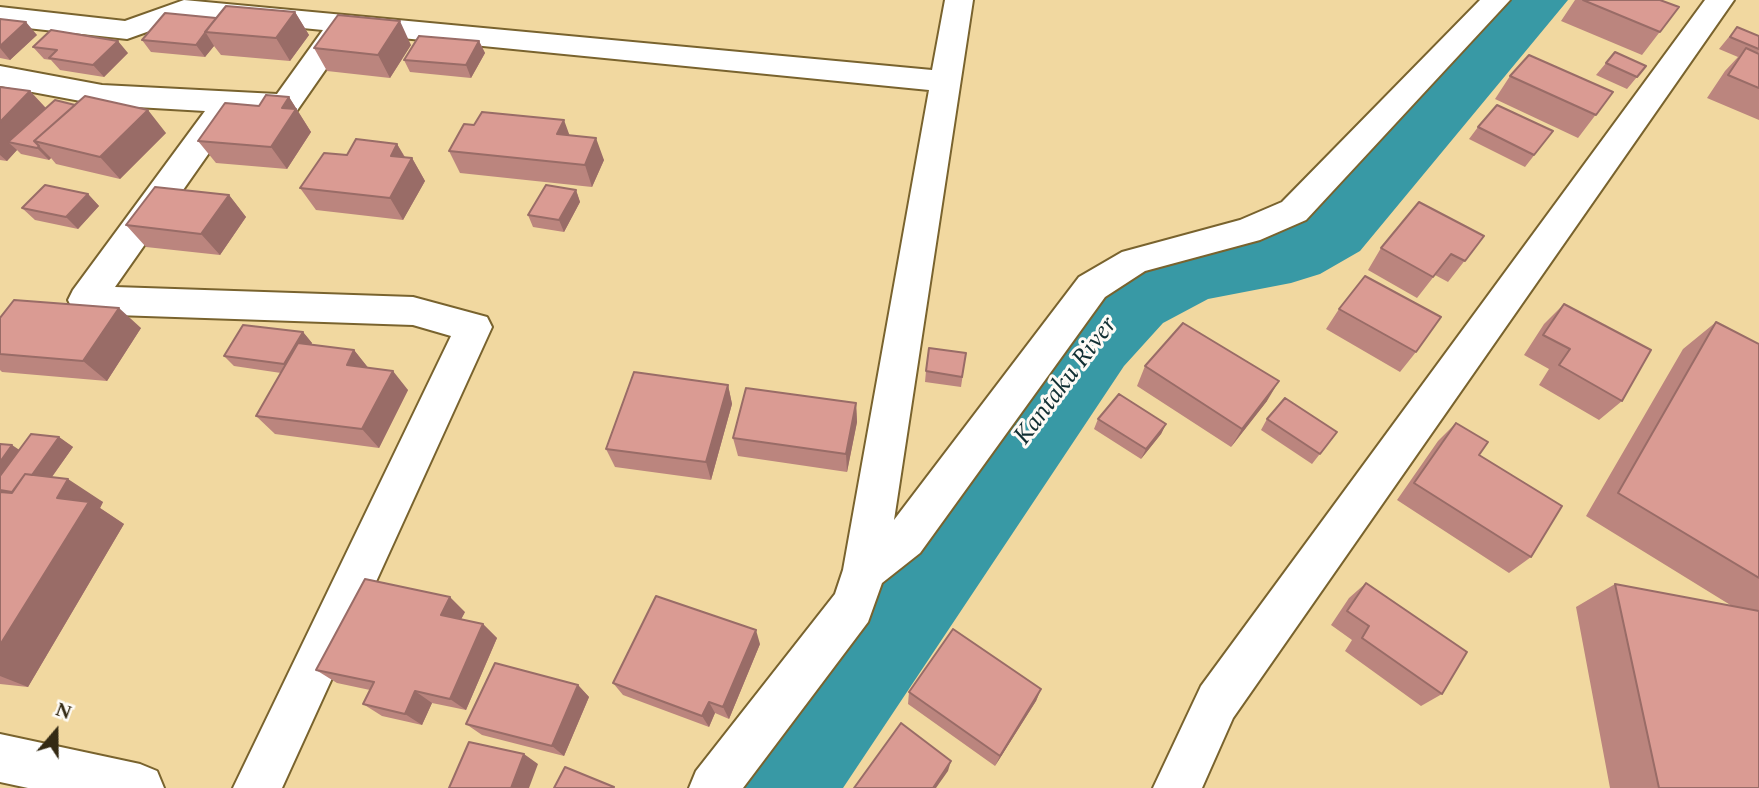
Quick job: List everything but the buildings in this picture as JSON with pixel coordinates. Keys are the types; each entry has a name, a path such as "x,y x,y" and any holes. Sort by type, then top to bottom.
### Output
{"street":[{"path":"713,788 852,607 865,570 958,0"},
{"path":"865,570 905,539 1092,287 1134,261 1248,231 1294,211 1496,0"},
{"path":"1177,788 1217,702 1720,0"},
{"path":"0,16 127,30 187,8 944,81"},
{"path":"0,76 102,95 285,105 344,23"},
{"path":"228,102 86,300 413,311 474,327 257,788"},
{"path":"0,758 140,788"}],"waterway":[{"name":"Kantaku River","path":"775,788 1093,341 1133,299 1190,271 1291,252 1331,230 1535,0"}]}
